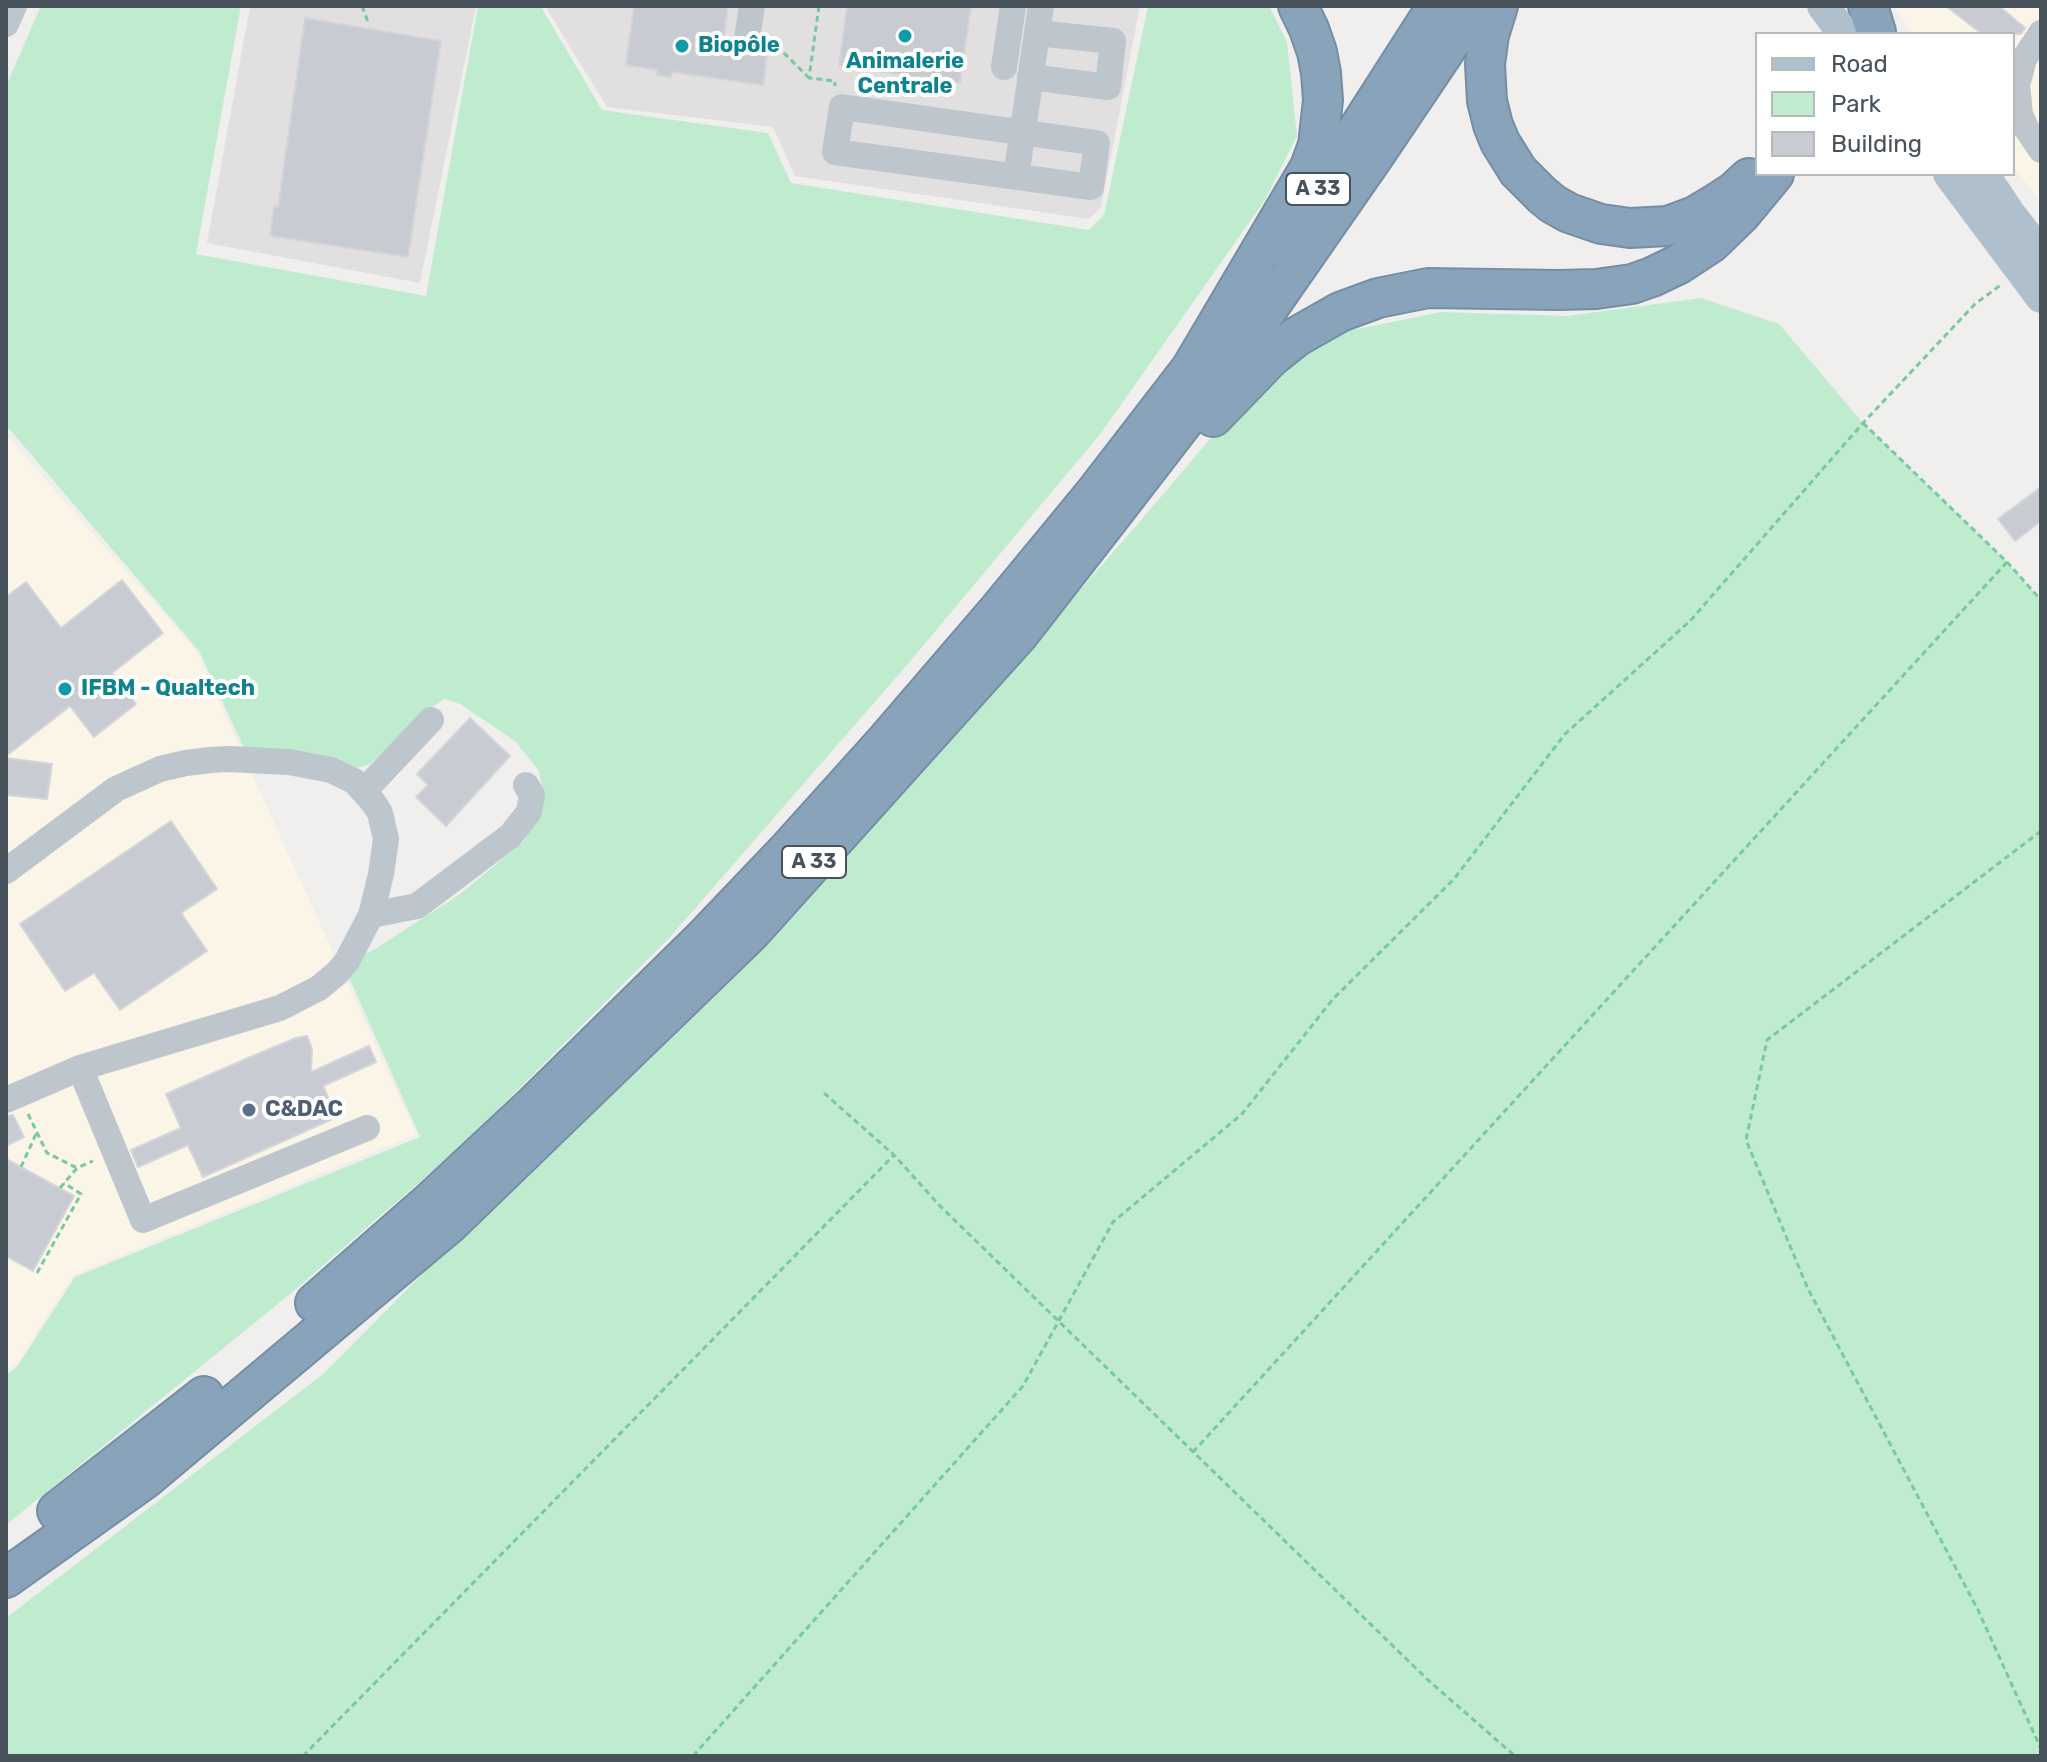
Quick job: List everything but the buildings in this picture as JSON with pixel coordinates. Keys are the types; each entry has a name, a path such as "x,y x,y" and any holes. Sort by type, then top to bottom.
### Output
{"highway":[{"path":"1192,367 1310,167 1318,145 1323,100 1321,73 1313,40 1298,6"},
{"name":"A 33","path":"6,1550 195,1403 429,1203 704,938 817,818 997,612 1095,493 1230,319 1437,6"},
{"name":"A 33","path":"6,1578 145,1479 449,1224 750,933 1018,635 1244,343 1475,6"},
{"path":"1498,6 1489,35 1485,64 1487,101 1493,125 1518,171 1553,204 1601,224 1630,228 1668,226 1715,204 1755,172"},
{"path":"1116,509 1271,357 1296,337 1340,312 1378,298 1417,289 1559,290 1632,284 1679,264 1711,243 1741,214 1772,176"}],"main road":[{"path":"1823,6 1865,22"},
{"path":"1965,180 2031,262 2041,297"}],"street":[{"path":"6,24 14,6"},
{"path":"747,39 752,6"},
{"path":"1004,67 1013,6"},
{"path":"1016,177 1041,6"},
{"path":"1030,77 1108,87 1113,41 1037,33"},
{"path":"2041,33 2024,59 2017,85 2020,114 2041,150"},
{"path":"842,107 1022,132 1097,143 1091,187 835,152 842,107"},
{"path":"364,791 431,720"},
{"path":"6,871 116,789 160,769 229,759 315,765 343,775 364,791 380,813 386,839 371,915 337,973 319,988 292,1003 80,1068 12,1097"},
{"path":"371,915 417,906 510,836 529,812 532,795 526,785"},
{"path":"80,1068 143,1220 367,1128"}],"path":[{"path":"362,6 368,22"},
{"path":"809,78 819,6"},
{"path":"747,39 774,43 809,78 835,81 832,103 842,107"},
{"path":"693,1756 1023,1386 1113,1222 1242,1114 1333,999 1454,879 1565,734 1690,621 1863,423 1975,304 2031,262"},
{"path":"1863,423 2007,562 2041,600"},
{"path":"1193,1452 2007,562"},
{"path":"2041,831 1767,1040 1746,1140 1808,1289 1978,1610 2041,1749"},
{"path":"824,1093 894,1155 939,1205 1428,1680 1515,1756"},
{"path":"12,1097 47,1153 77,1168"},
{"path":"21,1167 36,1132"},
{"path":"60,1188 77,1168 114,1153"},
{"path":"303,1756 894,1155"},
{"path":"37,1273 81,1194 64,1183"}],"shaded area":[{"path":"250,6 476,6 420,283 207,243"},
{"path":"545,6 1140,6 1101,207 1089,219 795,176 773,127 607,107"},
{"path":"1894,6 2041,6 2041,202 2015,169 2015,32 1912,32"},
{"path":"6,435 195,650 416,1134 73,1275 16,1364 6,1371"}],"green space":[{"path":"41,6 241,6 196,254 426,296 478,6 541,7 602,110 768,133 791,183 1089,230 1104,215 1148,6 1269,6 1287,42 1297,136 1265,200 1101,433 907,665 671,936 467,1141 290,1294 6,1525 6,1375 17,1367 75,1277 420,1137 347,973 354,959 459,895 523,842 535,821 543,794 539,771 515,741 460,704 444,699 423,713 368,765 352,769 248,757 199,651 6,425 6,86"},
{"path":"1701,298 1779,324 1863,423 2007,562 2041,600 2041,1756 6,1756 6,1618 323,1374 919,774 1232,413 1298,360 1348,331 1441,312 1567,316"}],"place":[{"name":"Animalerie Centrale","path":"905,36"},
{"name":"Biopôle","path":"682,46"},
{"name":"IFBM - Qualtech","path":"65,689"},
{"name":"C&DAC","path":"249,1110"}]}
